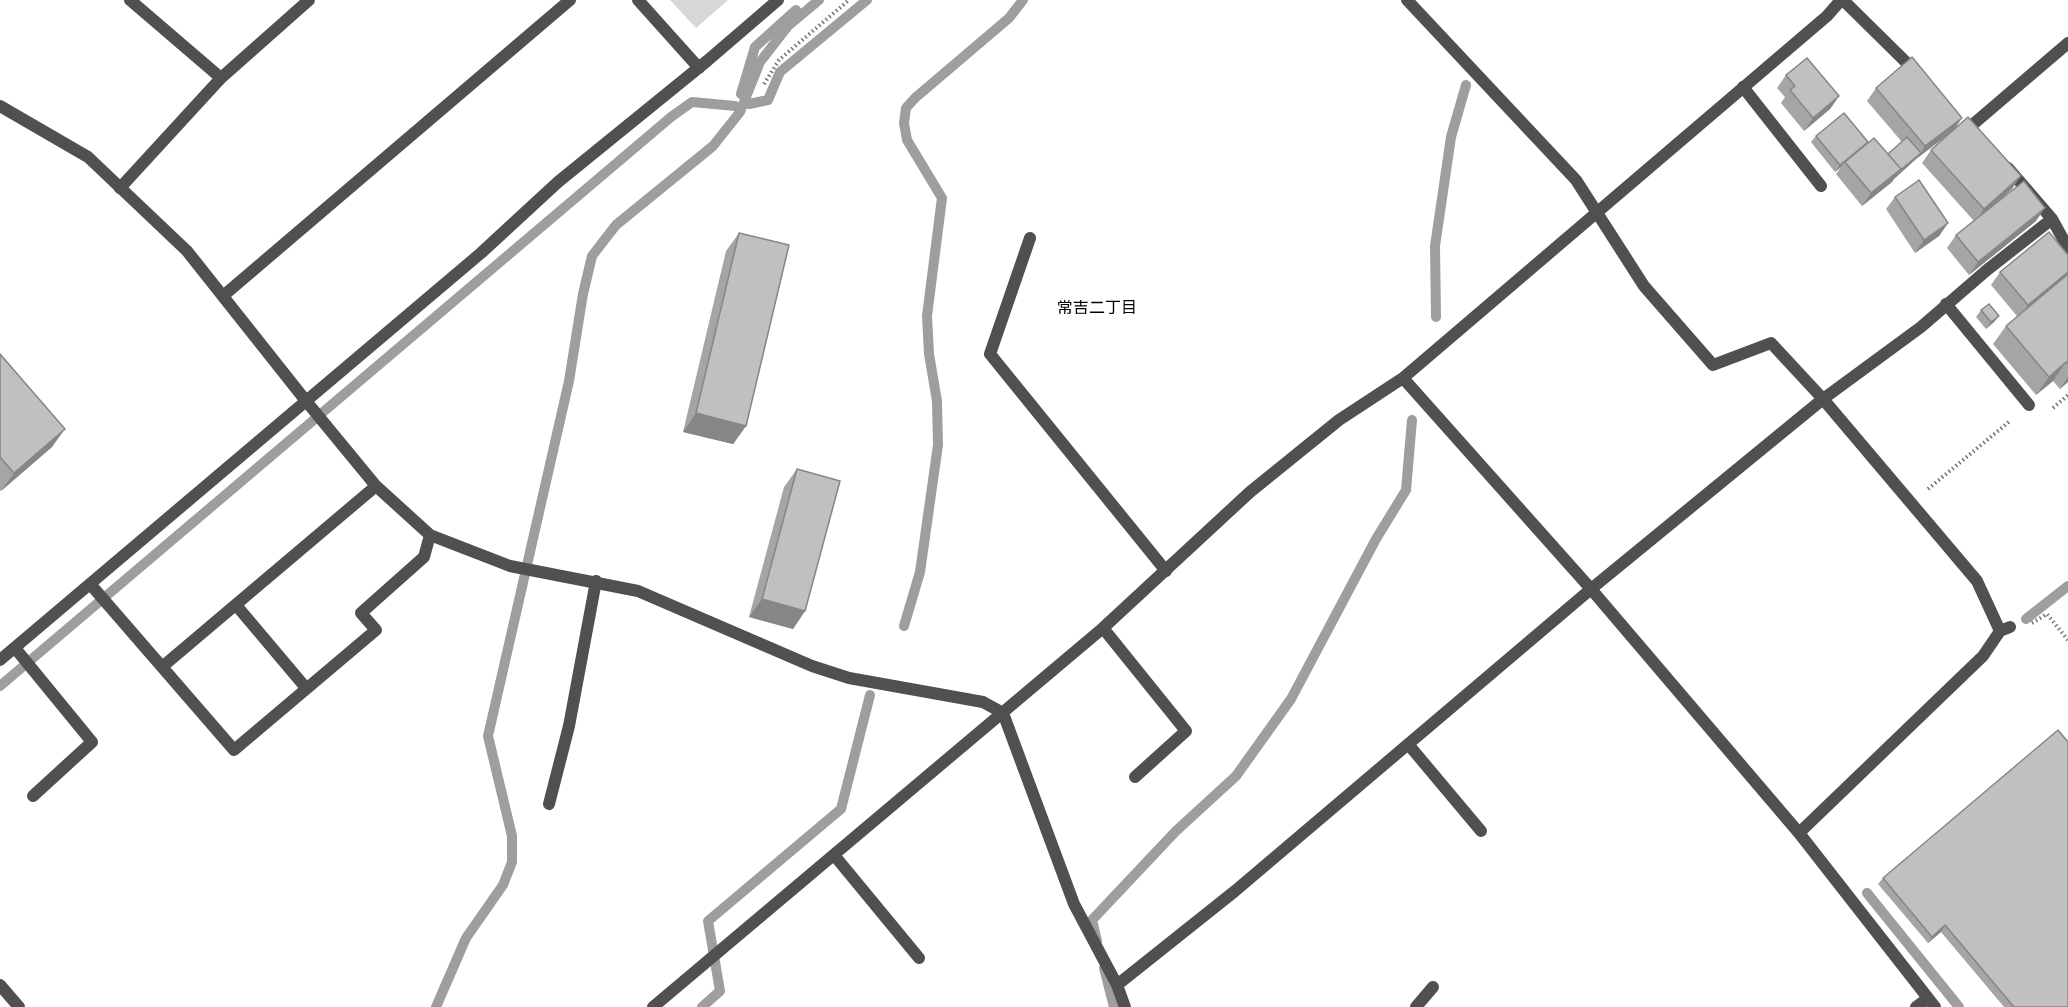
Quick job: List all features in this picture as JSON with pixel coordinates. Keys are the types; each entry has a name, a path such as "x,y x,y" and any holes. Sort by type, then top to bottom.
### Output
{"street":[{"path":"130,0 221,78"},
{"path":"120,188 221,78 309,0"},
{"path":"223,296 570,0"},
{"path":"638,0 699,68"},
{"path":"0,660 481,252 558,182 699,68 778,0"},
{"path":"1407,0 1576,180 1644,286 1713,365 1771,343 1823,399 1977,581 2005,629 1983,656 1799,833"},
{"path":"654,1007 1103,628 1250,492 1339,420 1403,378 1827,16 1842,0 1929,84"},
{"path":"1971,126 2068,43"},
{"path":"1743,87 1821,186"},
{"path":"0,106 88,157 187,250 376,486 430,535 510,566 638,591 812,666 849,678 983,702 1003,713 1074,904 1117,985 1125,1007"},
{"path":"2001,160 2052,219 2068,248"},
{"path":"1117,985 1235,891 1591,589 1823,399 1922,327 1946,304 2052,219"},
{"path":"1030,238 990,354 1166,571"},
{"path":"1946,304 2029,405"},
{"path":"1403,378 1591,589 1799,833 1932,1002 1917,1007"},
{"path":"162,667 376,486"},
{"path":"91,585 234,750 376,630 361,613 424,557 430,535"},
{"path":"549,804 569,726 596,581"},
{"path":"236,605 306,688"},
{"path":"1103,628 1186,731 1136,777"},
{"path":"15,648 92,742 33,796"},
{"path":"1408,744 1481,831"},
{"path":"834,855 919,958"},
{"path":"0,985 19,1007"},
{"path":"1416,1007 1432,987"}],"path":[{"path":"764,84 779,60 849,0"},
{"path":"1911,504 2029,405 2041,419 2068,395"},
{"path":"2005,629 2032,623 2047,614 2068,640"}],"shaded area":[{"path":"670,0 728,0 696,28"}],"building":[{"path":"1912,57 1962,118 1925,146 1876,88"},
{"path":"1807,58 1839,96 1813,118 1790,90 1795,86 1786,75"},
{"path":"1844,113 1868,142 1840,165 1816,136"},
{"path":"1968,117 2021,176 1984,209 1931,150"},
{"path":"1907,137 1921,153 1898,172 1901,169 1888,154"},
{"path":"1874,138 1901,169 1871,193 1845,162"},
{"path":"1919,180 1948,223 1924,240 1895,197"},
{"path":"2024,181 2045,208 1978,262 1956,235"},
{"path":"2049,232 2068,255 2068,272 2028,305 2000,272"},
{"path":"739,233 789,245 746,426 696,413"},
{"path":"2068,274 2068,364 2066,362 2049,377 2006,326"},
{"path":"1989,304 1999,316 1991,322 1981,310"},
{"path":"0,354 65,429 14,473 0,457"},
{"path":"797,469 840,481 805,611 762,599"},
{"path":"2058,730 2068,742 2068,1007 2014,1007 1945,925 1932,937 1883,878"}],"waterway":[{"path":"436,1007 466,938 503,885 512,862 512,836 488,736 569,381 583,294 592,256 616,225 713,146 740,112 760,62 788,26 819,0"},
{"path":"749,104 768,100 780,72 867,0"},
{"path":"904,626 920,572 938,445 937,401 929,354 927,316 942,198 907,140 904,123 906,108 1009,18 1023,0"},
{"path":"741,94 755,47 796,10"},
{"path":"1436,317 1435,246 1451,137 1466,85"},
{"path":"0,686 671,117 692,102 735,106"},
{"path":"1097,941 1092,920 1176,831 1236,776 1291,699 1376,539 1406,490 1412,420"},
{"path":"2026,619 2068,586"},
{"path":"702,1007 720,991 708,921 841,809 870,695"},
{"path":"1867,893 1959,1007"},
{"path":"1104,968 1114,1007"}],"district":[{"name":"常吉二丁目","path":"1097,309"}]}
